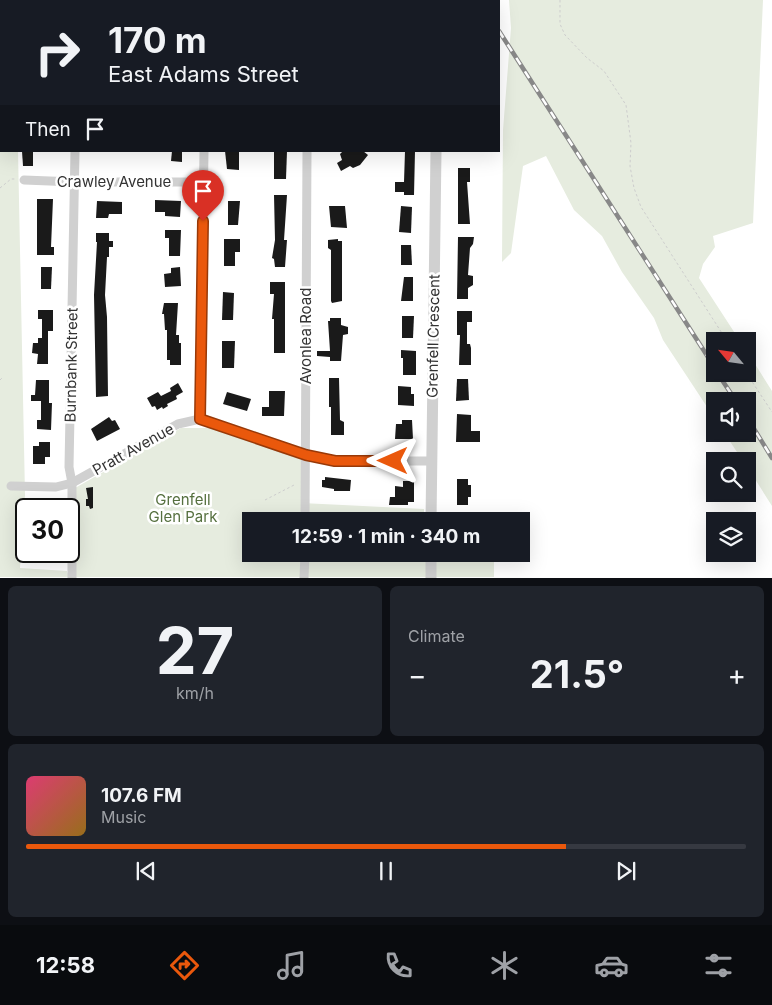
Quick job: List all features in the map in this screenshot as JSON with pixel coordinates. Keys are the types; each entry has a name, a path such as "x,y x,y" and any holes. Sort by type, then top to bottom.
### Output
{"street":[{"name":"Burnbank Street","path":"72,578 72,482 69,467 75,152"},
{"path":"204,152 200,419 306,455 335,461 431,461"},
{"name":"Avonlea Road","path":"306,512 307,152"},
{"name":"Grenfell Crescent","path":"431,512 436,152"},
{"name":"Crawley Avenue","path":"24,180 204,182"},
{"name":"Pratt Avenue","path":"11,486 56,487 72,482 178,424 200,419"},
{"path":"304,578 305,562"},
{"path":"431,562 431,578"}],"path":[{"path":"560,0 560,24 565,35 587,58 604,71 626,105 631,143 630,166 634,188 641,207 720,332"},
{"path":"0,188 11,179 24,180"},
{"path":"752,382 772,412"},
{"path":"265,500 290,486 306,482"}],"green space":[{"path":"509,0 763,0 753,223 713,236 715,247 703,264 699,278 734,332 706,332 706,382 756,382 756,366 772,391 772,506 756,481 756,452 737,452 730,442 756,442 756,392 706,392 706,405 663,340 654,318 622,272 602,236 574,210 546,156 523,166 511,253 502,262 503,130 511,28"},
{"path":"0,152 18,152 25,495 25,498 15,498 15,563 20,563 20,568 67,571 69,577 0,577"},
{"name":"Grenfell Glen Park","path":"181,428 213,428 302,458 302,503 424,509 424,512 242,512 242,562 494,562 494,577 75,577 75,563 80,563 80,498 75,498 75,488"}],"building":[{"path":"22,152 33,152 33,166 23,166"},
{"path":"172,152 182,152 182,162 171,161"},
{"path":"225,152 239,152 239,170 227,169"},
{"path":"274,152 287,152 286,179 274,179"},
{"path":"342,152 364,152 368,155 360,165 353,168 350,166 341,171 337,163 342,160 340,154"},
{"path":"405,152 415,152 414,195 404,195 404,192 395,192 395,182 404,182"},
{"path":"458,168 470,168 470,182 467,182 470,224 458,224"},
{"path":"274,195 287,195 284,240 287,240 285,267 275,267 274,259 272,258 275,240"},
{"path":"37,199 53,199 51,247 54,247 54,255 37,255"},
{"path":"155,200 181,201 180,217 165,216 165,212 155,212"},
{"path":"97,201 122,202 122,214 109,214 108,218 96,218"},
{"path":"228,201 240,201 238,225 228,225"},
{"path":"329,206 345,206 347,228 331,227"},
{"path":"401,206 412,207 411,233 399,232"},
{"path":"165,230 181,230 180,256 169,256 169,238 165,238"},
{"path":"96,233 109,233 109,241 113,241 113,247 109,247 109,257 107,257 105,295 108,396 96,397 94,295"},
{"path":"458,237 474,237 470,248 468,275 473,276 473,285 468,288 468,299 457,299"},
{"path":"224,239 240,239 240,252 235,252 235,266 224,266"},
{"path":"338,239 338,241 342,241 342,301 332,303 331,250 328,248 328,240"},
{"path":"401,245 411,245 412,265 401,265"},
{"path":"41,267 52,267 51,289 41,289"},
{"path":"180,267 181,286 165,287 164,274 171,273 171,268"},
{"path":"404,277 413,277 413,301 401,301"},
{"path":"270,282 285,282 285,353 274,353 274,319 272,319 274,294 270,294"},
{"path":"223,292 234,293 233,320 222,320"},
{"path":"164,303 178,303 176,335 179,335 179,343 181,343 181,365 170,365 170,360 167,360 167,330 165,330 164,314 162,314"},
{"path":"38,310 53,310 53,331 48,331 48,364 37,364 38,354 32,353 33,343 38,343 38,338 42,338 42,319 38,319"},
{"path":"457,311 472,311 472,322 467,322 467,344 470,344 471,348 471,365 459,365 460,335 457,335"},
{"path":"402,316 414,316 413,338 402,338"},
{"path":"330,318 341,318 341,325 348,327 348,334 343,335 341,361 330,361 330,357 317,356 317,351 330,351 328,321 330,321"},
{"path":"222,341 235,341 234,368 222,368"},
{"path":"401,350 416,351 416,375 403,375"},
{"path":"329,378 339,378 340,420 344,422 344,435 331,435"},
{"path":"457,379 468,379 469,400 456,401"},
{"path":"36,380 49,380 49,403 52,403 51,430 37,429 37,420 41,420 41,401 31,401 31,395 35,395"},
{"path":"178,383 183,392 176,396 177,399 167,404 168,406 163,409 162,407 157,410 155,406 152,407 147,398 158,392 161,396 171,391 170,388"},
{"path":"398,386 411,387 411,394 414,394 414,406 398,405"},
{"path":"269,391 285,391 284,416 262,416 262,407 269,407"},
{"path":"227,392 251,399 247,411 223,404"},
{"path":"457,414 471,415 471,431 480,431 480,442 456,442"},
{"path":"109,417 112,421 115,420 120,429 97,441 91,429"},
{"path":"402,420 412,420 413,439 395,439 396,424 402,424"},
{"path":"39,442 50,442 50,457 45,457 45,464 33,464 33,446 39,446"},
{"path":"325,477 351,480 350,491 334,491 334,489 322,487 322,480 325,480"},
{"path":"457,479 468,479 468,485 471,485 471,497 468,497 468,505 457,505"},
{"path":"403,481 414,481 414,502 408,502 408,505 389,505 390,497 395,497 395,486 403,487"},
{"path":"93,487 93,508 90,509 89,506 86,506 86,499 88,499 86,488"}],"railway":[{"path":"500,33 706,354"},
{"path":"723,382 730,392"},
{"path":"756,432 772,458"}],"route":[{"path":"203,221 200,419 283,449 306,455 335,461 393,461"}]}
